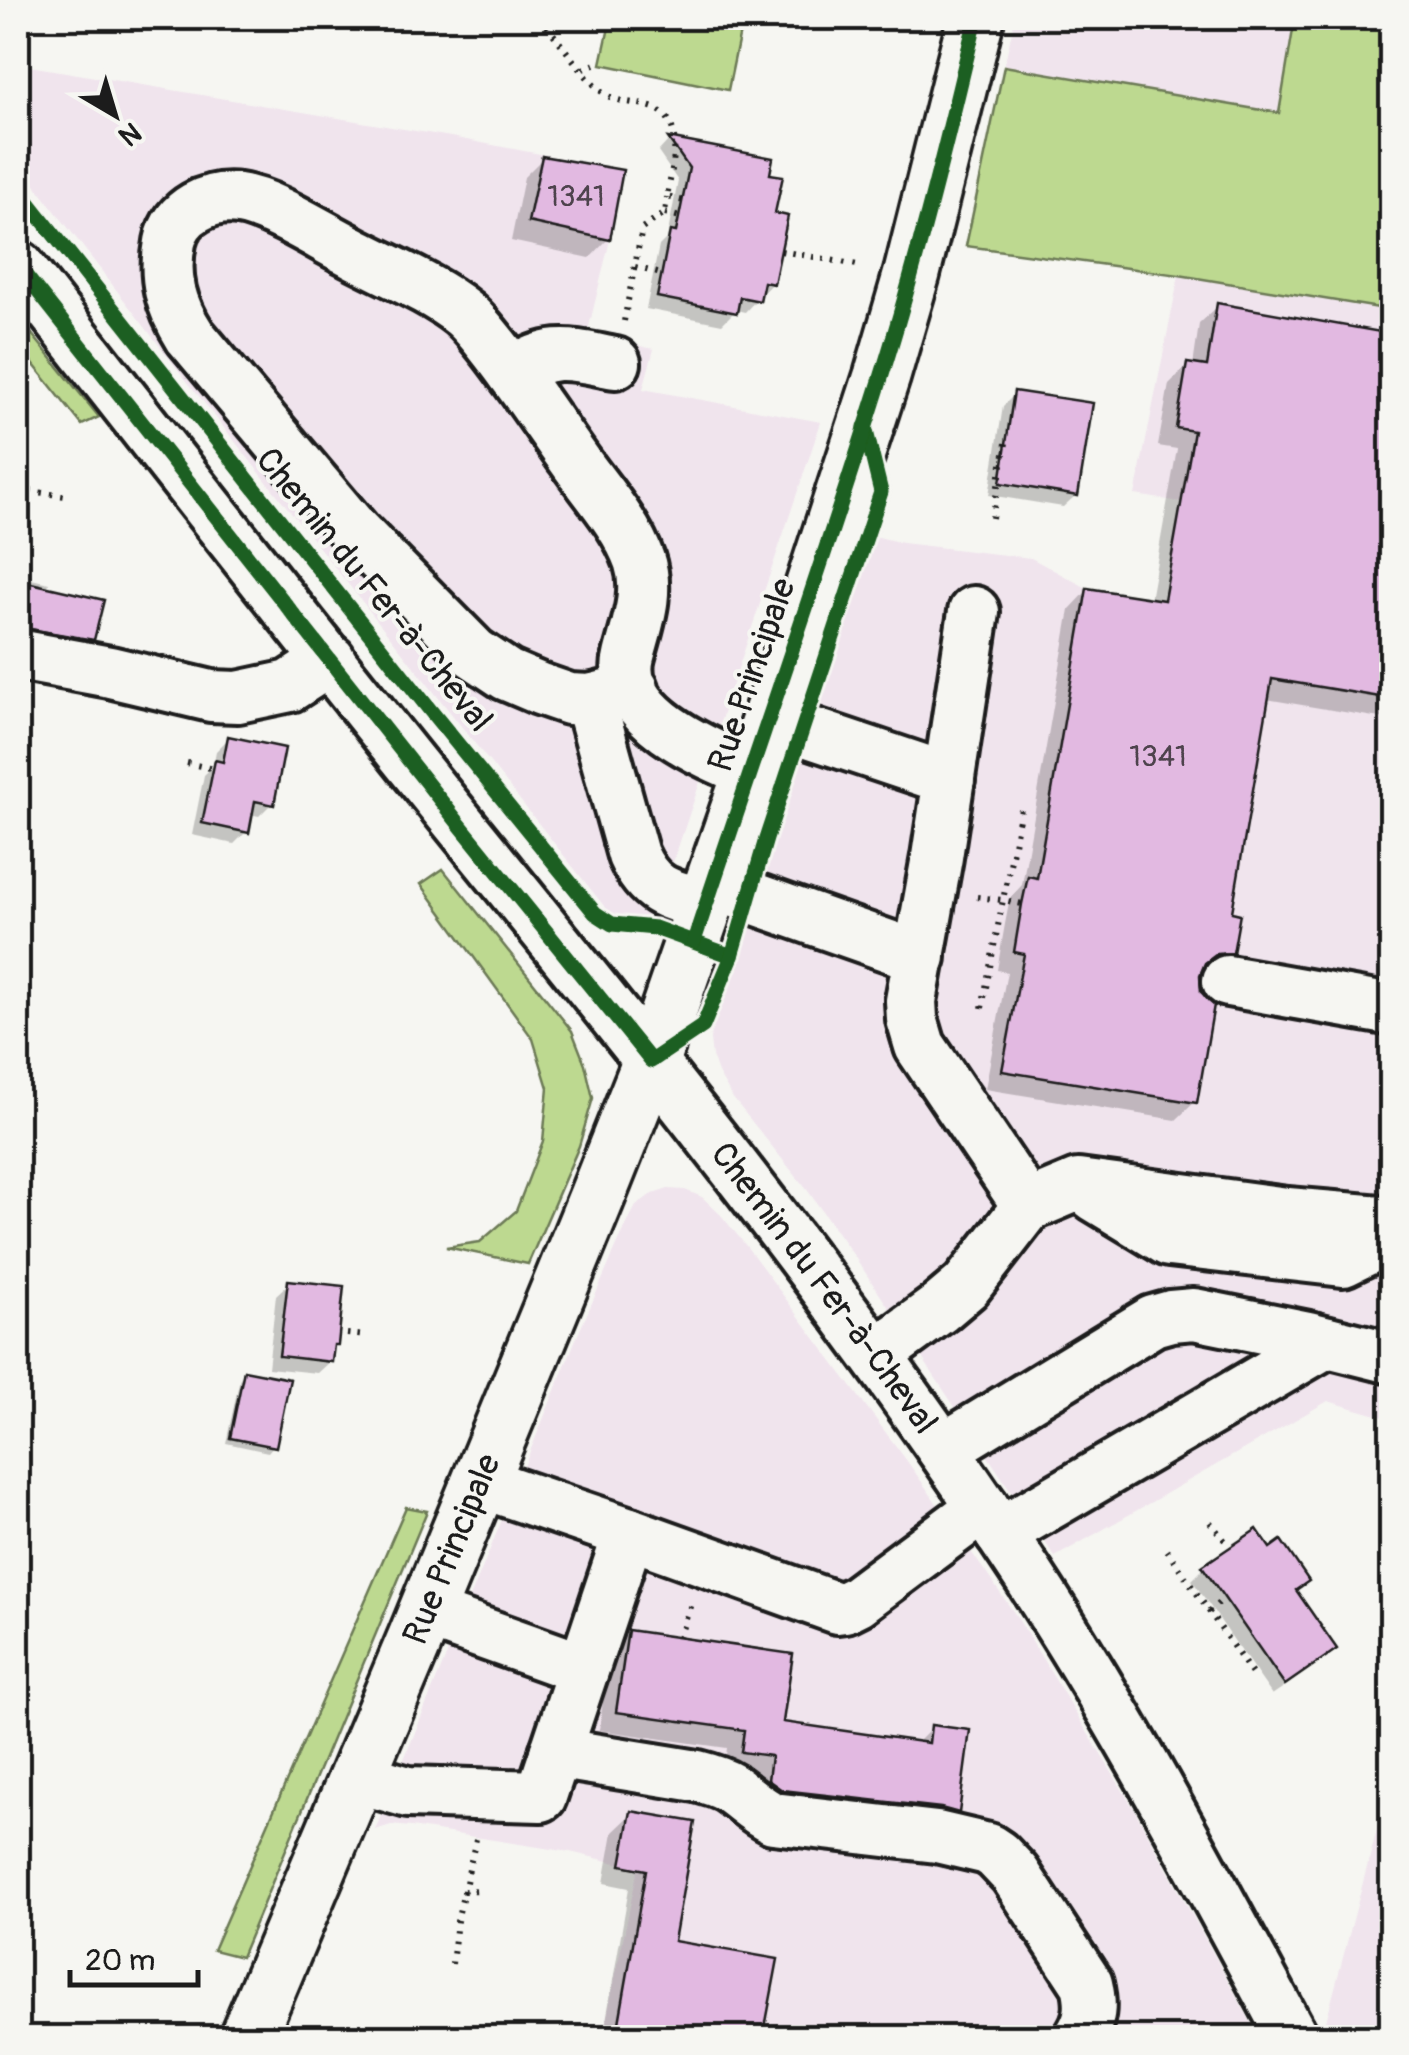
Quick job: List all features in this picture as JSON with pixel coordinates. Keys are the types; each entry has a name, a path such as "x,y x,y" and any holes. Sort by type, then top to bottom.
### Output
{"main road":[{"name":"Rue Principale","path":"247,2038 426,1613 651,1060 770,719 882,376 912,274 976,18"}],"street":[{"path":"751,772 682,741 651,715 611,695 569,699 507,675 474,653 355,532 190,336 176,313 166,278 175,225 198,205 223,198 243,200 282,215 462,312 513,373 614,517 638,558 645,593 627,672 611,695 633,855 640,871 652,886 667,895 709,894 920,957"},
{"name":"Chemin du Fer-à-Cheval","path":"18,266 726,1154 876,1354 1078,1654 1293,2038"},
{"path":"513,373 549,355 620,344"},
{"path":"974,612 911,1000 912,1019 920,1046 1028,1206"},
{"path":"49,656 211,696 238,697 290,686 330,660"},
{"path":"770,719 949,778"},
{"path":"1228,981 1392,1010"},
{"path":"1078,1186 1169,1240 1344,1261 1392,1237"},
{"path":"876,1354 966,1286 1028,1206 1078,1186 1392,1222"},
{"path":"943,1450 1152,1321 1171,1316 1194,1314 1392,1358"},
{"path":"480,1482 845,1608 991,1520 1327,1342"},
{"path":"356,1777 408,1792 541,1796 629,1533"},
{"path":"426,1613 583,1670"},
{"path":"555,1753 697,1776 732,1790 753,1808 773,1818 938,1825 988,1849 1015,1874 1087,1984 1090,2016 1079,2038"}],"path":[{"path":"540,18 604,94 627,104 650,106 660,111 673,128 674,153 666,214"},
{"path":"583,70 602,61"},
{"path":"667,197 684,201"},
{"path":"620,344 642,229 666,214 680,216"},
{"path":"781,252 872,268"},
{"path":"635,267 661,274"},
{"path":"992,518 1007,438"},
{"path":"30,492 64,496"},
{"path":"187,762 214,768"},
{"path":"982,1008 1021,809"},
{"path":"1003,900 1022,904"},
{"path":"347,1334 366,1336"},
{"path":"1210,1522 1230,1548"},
{"path":"1167,1550 1252,1674"},
{"path":"1209,1612 1224,1598"},
{"path":"452,1964 457,1921 476,1838"},
{"path":"464,1891 479,1890"},
{"path":"366,2038 370,2025"}],"shaded area":[{"path":"1015,18 1295,18 1280,113 1004,66"},
{"path":"18,64 623,170 587,335 654,349 643,389 821,422 655,916 612,916 18,163"},
{"path":"1179,275 1391,310 1391,1419 1328,1401 1055,1557 857,1260 808,1191 732,1097 718,1073 710,1040 712,1020 875,536 902,543 1031,558 1087,588 1163,599 1181,502 1135,495"},
{"path":"668,1189 702,1197 721,1215 907,1461 1015,1614 1133,1807 1259,2037 603,2035 638,1868 570,1852 411,1827 391,1825 375,1830 627,1223 636,1206 650,1195"},
{"path":"1391,1777 1391,2037 1328,2037 1324,2029"}],"green space":[{"path":"611,18 718,18 742,22 728,90 601,64"},
{"path":"1295,18 1391,18 1391,310 1179,275 966,246 1004,66 1279,113"},
{"path":"18,317 99,417 82,425 18,345"},
{"path":"443,869 572,1031 593,1098 579,1146 528,1264 446,1247 480,1242 516,1211 543,1141 548,1088 533,1039 421,884"},
{"path":"406,1507 427,1511 241,1957 213,1950"}],"building":[{"path":"668,138 773,158 770,174 783,176 775,213 788,216 774,284 764,282 760,301 740,297 737,313 657,297 670,231 676,232 689,168"},
{"path":"542,156 623,170 610,240 528,222"},
{"path":"1217,303 1392,334 1392,699 1272,679 1232,912 1240,914 1233,953 1217,954 1205,963 1200,975 1201,992 1214,1005 1197,1103 1002,1071 1024,954 1014,952 1022,904 1028,876 1037,878 1087,588 1164,600 1194,431 1176,428 1187,363 1207,366"},
{"path":"1014,391 1093,403 1078,496 1000,483"},
{"path":"18,580 104,600 94,640 18,627"},
{"path":"228,736 285,748 274,805 255,801 249,833 202,823 215,760 223,762"},
{"path":"288,1280 344,1286 338,1345 334,1345 332,1362 279,1356"},
{"path":"244,1370 290,1379 276,1447 230,1438"},
{"path":"1257,1529 1270,1548 1281,1540 1309,1581 1296,1590 1337,1649 1285,1685 1202,1566"},
{"path":"628,1630 793,1654 783,1722 929,1743 931,1725 970,1730 959,1813 782,1790 768,1780 771,1756 741,1752 744,1730 616,1712"},
{"path":"631,1811 695,1822 674,1941 778,1959 763,2038 702,2038 619,2023 646,1870 621,1865"}],"cycle path":[{"path":"694,941 881,378 932,199 976,18"},
{"path":"18,189 595,913 612,924 655,928 732,956"},
{"path":"18,266 651,1061 703,1026 732,956 766,839 881,492 865,427"}]}
